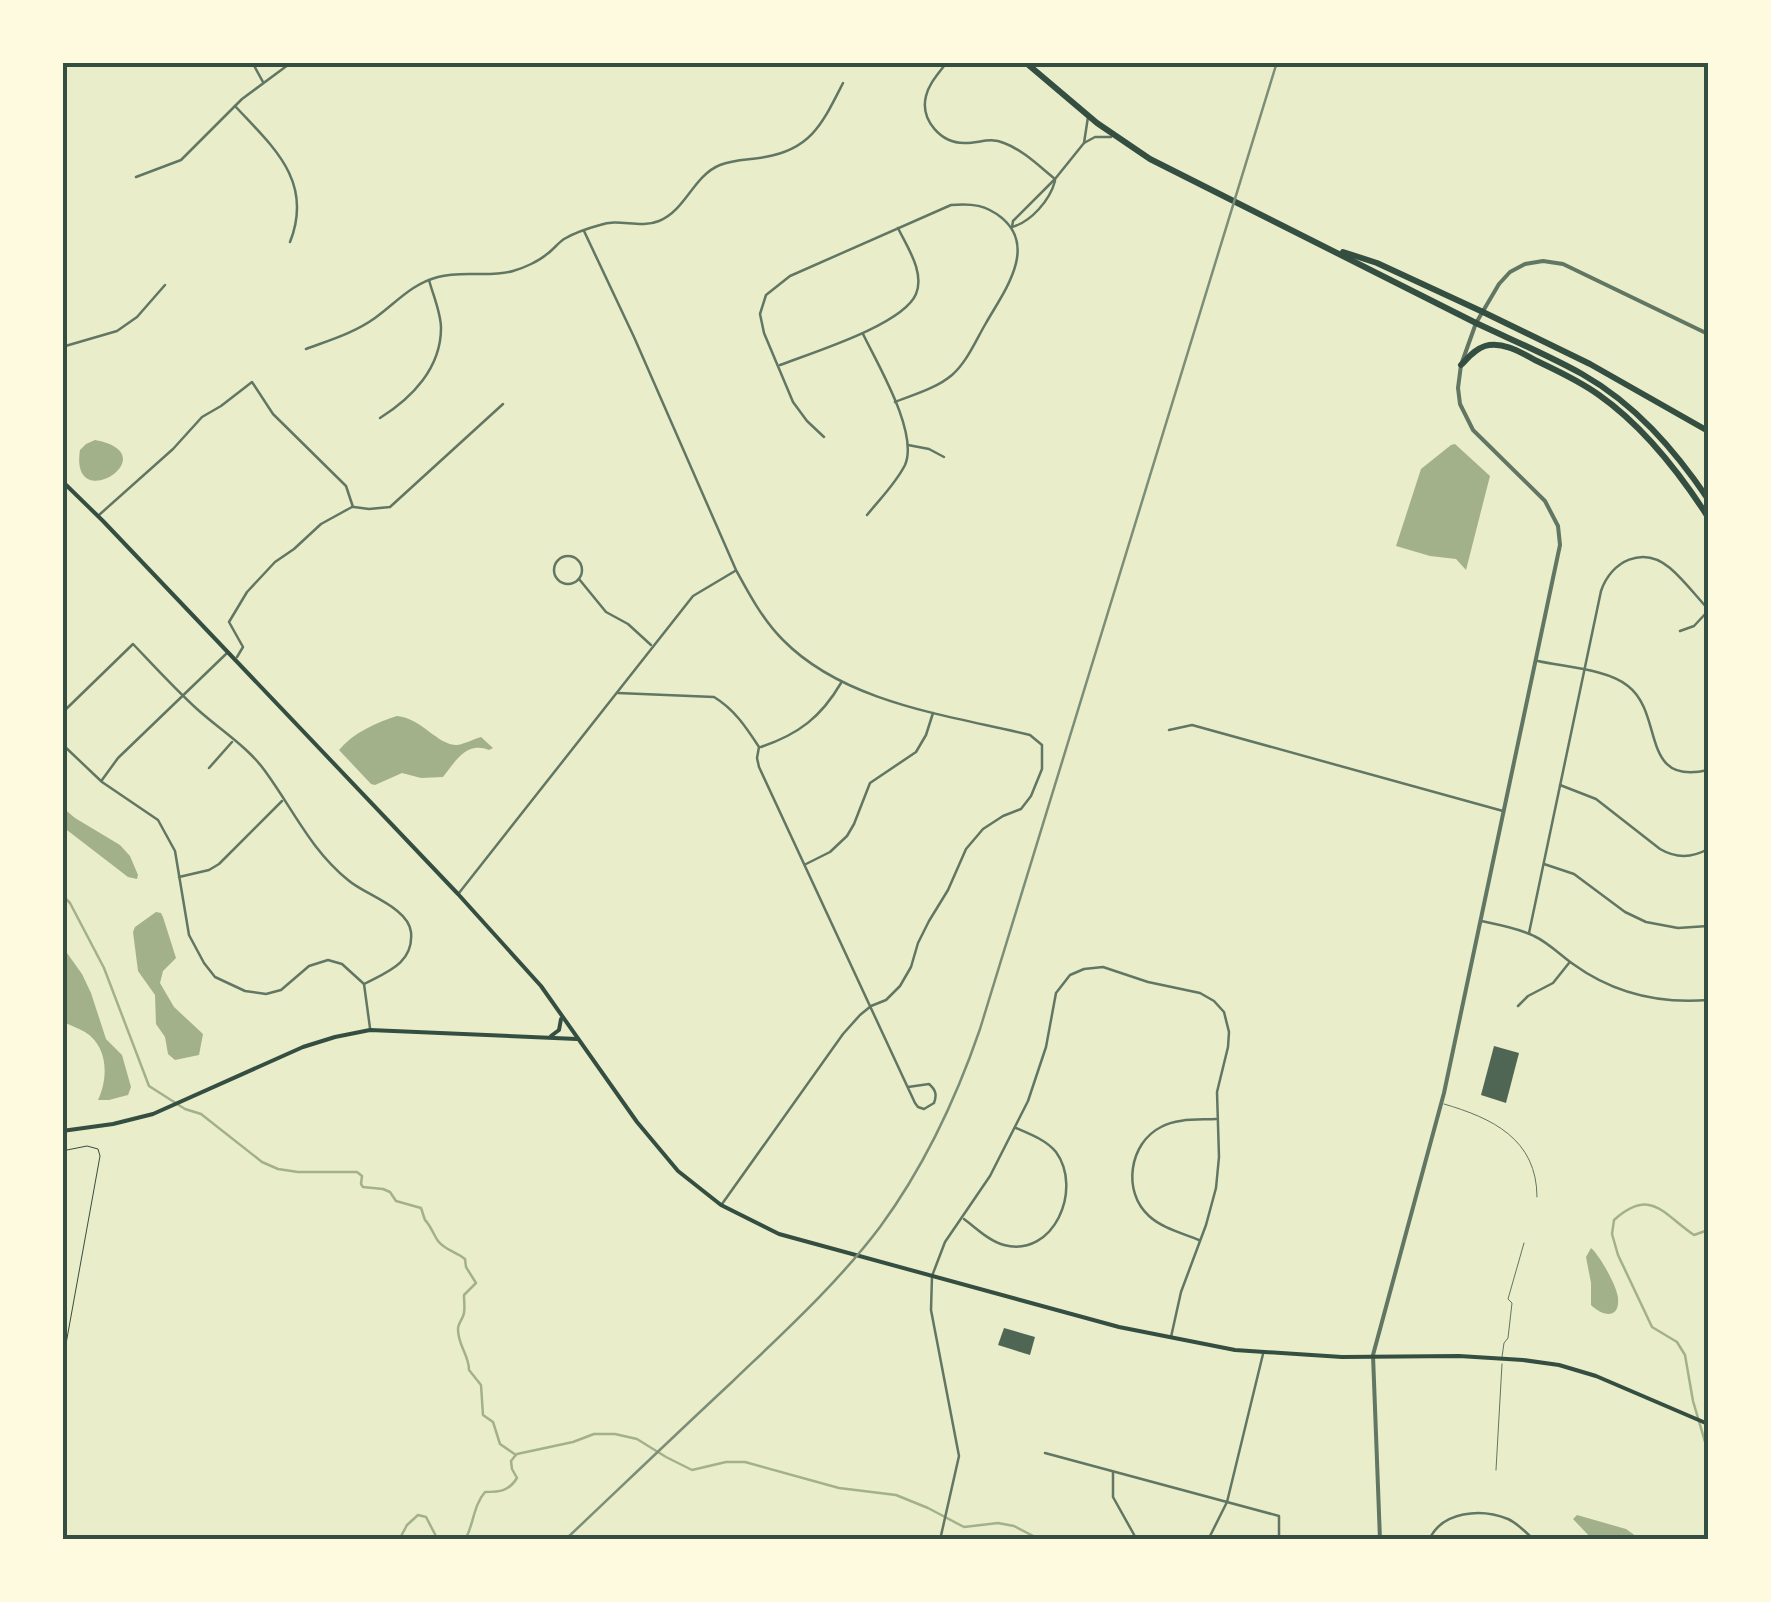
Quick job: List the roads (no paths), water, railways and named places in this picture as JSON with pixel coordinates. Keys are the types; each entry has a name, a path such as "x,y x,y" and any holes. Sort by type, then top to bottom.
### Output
{"highway":[{"path":"1025,62 1088,115 1150,159 1608,390 1674,450 1708,499"},
{"path":"1332,249 1377,263 1483,312 1590,364 1708,431"},
{"path":"1461,365 1482,346 1512,348 1600,395 1667,460 1708,517"}],"main road":[{"path":"62,480 458,894 540,986 637,1122 678,1171 721,1205 779,1234 1120,1327 1235,1350 1342,1357 1502,1358 1560,1365 1596,1376 1708,1424"},
{"path":"549,1038 560,1026 560,1014"},
{"path":"62,1131 153,1114 255,1066 335,1036 370,1030 577,1039"}],"street":[{"path":"252,62 263,82"},
{"path":"136,176 182,160 235,106 292,62"},
{"path":"946,62 926,94 927,117 936,131 958,142 992,140 1007,144 1056,180"},
{"path":"306,349 353,332 407,290 429,280 462,272 515,271 544,258 564,240 604,223 656,222 676,209 704,174 718,166 800,146 819,128 843,83"},
{"path":"235,106 267,140 294,179 297,214 290,242"},
{"path":"1084,143 1088,115"},
{"path":"895,402 943,382 962,365 1015,268 1018,244 1013,221 1056,180 1084,143 1095,137 1118,138"},
{"path":"824,437 792,402 764,333 760,314 766,295 790,276 951,204 987,207 1012,227 1018,226 1038,209 1056,180"},
{"path":"778,366 863,333 898,314 916,294 917,268 898,228"},
{"path":"584,231 736,570 782,640 841,683 1030,734 1042,745 1042,769 1032,796 1021,809 983,829 966,849 922,934 905,977 886,1000 860,1015 843,1034 721,1205"},
{"path":"1380,1540 1373,1355 1440,1104 1560,545 1558,526 1539,492 1469,423 1458,395 1461,365 1476,324 1499,284 1525,264 1543,261 1562,264 1708,334"},
{"path":"380,418 401,404 431,368 441,326 429,280"},
{"path":"62,347 117,331 165,286"},
{"path":"863,333 895,402 908,445 906,462 868,515"},
{"path":"98,516 202,418 252,382 273,414 346,486 353,506"},
{"path":"235,660 243,646 228,622 247,592 275,562 322,524 353,506 369,510 390,506 503,404"},
{"path":"908,445 929,448 944,456"},
{"path":"563,557 576,560 581,568 578,579 571,584 562,583 554,573 555,564 563,557"},
{"path":"1529,934 1601,592 1608,575 1619,564 1636,558 1652,558 1668,566 1708,610 1694,626 1680,630"},
{"path":"458,894 693,596 736,570"},
{"path":"578,579 606,612 628,624 652,646"},
{"path":"62,713 133,644 263,768 301,829 324,857 350,883 401,914 411,928 406,958 364,984"},
{"path":"102,782 118,758 228,652"},
{"path":"1536,661 1614,678 1634,691 1644,705 1659,754 1668,766 1686,773 1708,770"},
{"path":"759,747 786,738 807,724 827,706 841,683"},
{"path":"618,693 714,697 737,716 759,747 759,767 872,1006 908,1087 918,1107 924,1109 934,1103 936,1093 929,1084 908,1087"},
{"path":"805,864 830,852 847,836 870,783 916,752 934,711"},
{"path":"1169,730 1192,725 1504,812"},
{"path":"209,768 233,740"},
{"path":"62,744 102,782 158,820 172,841 188,934 209,971 253,994 266,994 282,990 309,966 328,960 342,964 364,984 370,1030"},
{"path":"1560,785 1596,799 1671,855 1692,856 1708,849"},
{"path":"179,877 219,864 283,800"},
{"path":"1544,864 1574,874 1616,906 1646,922 1678,928 1708,926"},
{"path":"1481,922 1529,934 1604,983 1636,995 1679,1001 1708,1000"},
{"path":"1518,1006 1528,996 1553,984 1570,962"},
{"path":"940,1540 958,1456 931,1310 932,1276 945,1242 990,1176 1028,1101 1042,1062 1056,993 1070,975 1094,967 1208,996 1227,1020 1229,1042 1217,1092 1217,1180 1181,1292 1171,1338"},
{"path":"1200,1241 1158,1222 1142,1209 1132,1186 1133,1166 1142,1144 1164,1125 1216,1119"},
{"path":"962,1218 992,1240 1009,1246 1040,1240 1056,1222 1067,1187 1060,1159 1046,1142 1015,1127"},
{"path":"1708,1291 1708,1300"},
{"path":"1208,1540 1227,1502 1263,1352"},
{"path":"1045,1453 1279,1516 1280,1540"},
{"path":"1113,1472 1113,1497 1136,1540"},
{"path":"1429,1540 1434,1529 1458,1514 1509,1520 1534,1540"}],"lane":[{"path":"1440,1104 1484,1117 1512,1135 1533,1166 1537,1196"},
{"path":"1496,1470 1502,1358 1512,1303 1508,1300 1524,1243"}],"waterway":[{"path":"62,895 104,968 149,1086 185,1109 201,1114 262,1162 278,1169 357,1172 362,1176 363,1187 383,1189 396,1201 421,1208 438,1241 465,1259 476,1283 464,1295 460,1340 469,1370 481,1385 483,1415 493,1422 500,1444 516,1455"},
{"path":"1708,1230 1694,1235 1656,1207 1638,1205 1614,1220 1612,1234 1652,1327 1677,1342 1685,1355 1708,1452"},
{"path":"517,1454 594,1434 615,1434 637,1439 692,1470 745,1462 839,1488 896,1495 964,1527 998,1523 1014,1526 1041,1540"},
{"path":"465,1540 485,1492 504,1490 517,1478 511,1461 515,1456"},
{"path":"399,1540 418,1515 426,1517 438,1540"}],"railway":[{"path":"565,1540 771,1345 846,1268 896,1204 938,1132 980,1029 1277,62"}]}
